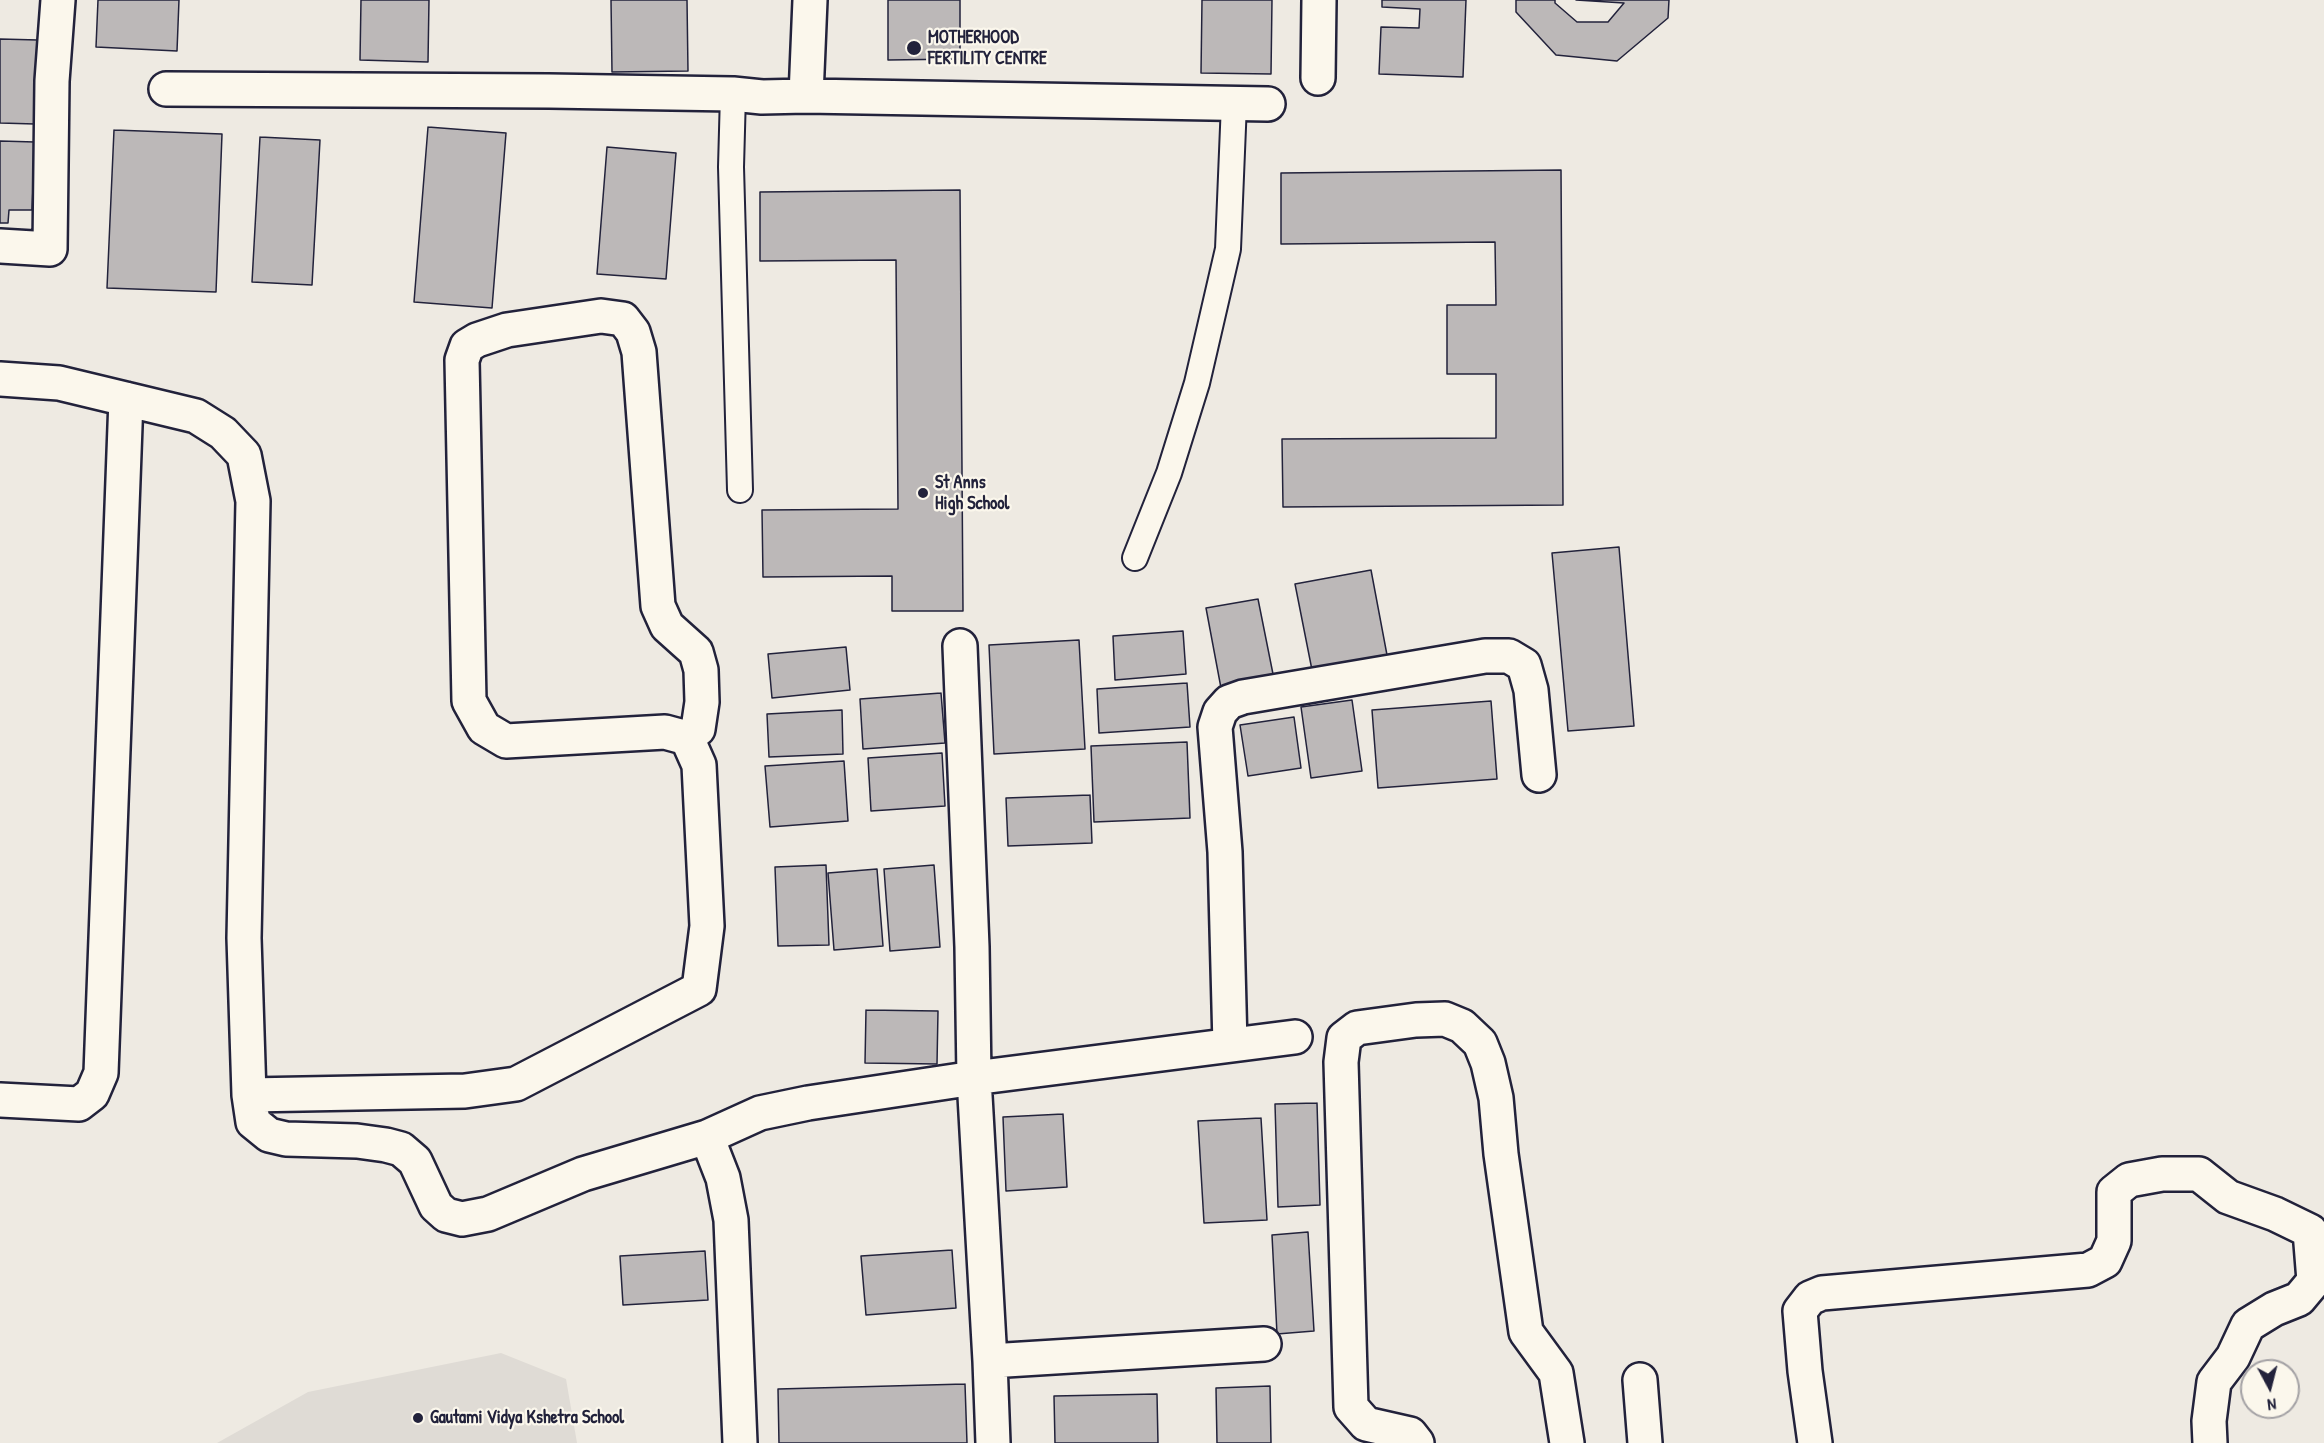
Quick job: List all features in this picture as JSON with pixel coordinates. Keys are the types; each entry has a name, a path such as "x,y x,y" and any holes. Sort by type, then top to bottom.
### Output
{"street":[{"path":"0,246 50,249 52,81 58,0"},
{"path":"806,96 810,0"},
{"path":"1318,78 1319,0"},
{"path":"166,88 537,90 733,94 762,97 1268,104"},
{"path":"601,316 623,320 633,332 639,352 658,606 667,627 696,652 701,670 702,702 698,729 687,738 665,732 506,741 484,728 469,701 462,360 467,346 477,340 507,330 601,316"},
{"path":"0,379 59,383 196,416 223,432 244,455 253,501 244,938 249,1095 253,1122 269,1135 286,1139 357,1141 401,1149 415,1161 436,1206 446,1215 462,1219 488,1214 593,1171 707,1137 760,1113 808,1103 974,1078 1295,1036"},
{"path":"0,1101 79,1104 92,1094 101,1073 126,399"},
{"path":"960,646 971,906 974,1078 993,1443"},
{"path":"1230,1045 1225,852 1215,727 1220,712 1229,702 1243,697 1485,656 1509,656 1524,665 1531,690 1539,775"},
{"path":"249,1095 465,1091 516,1084 699,989 707,926 704,857 699,765 687,738"},
{"path":"1417,1443 1410,1434 1366,1424 1351,1407 1341,1062 1344,1038 1358,1028 1445,1019 1462,1026 1480,1042 1488,1063 1496,1098 1501,1154 1526,1332 1556,1373 1567,1443"},
{"path":"707,1137 723,1178 731,1220 740,1443"},
{"path":"1815,1443 1805,1371 1800,1311 1810,1298 1822,1293 2088,1270 2105,1261 2114,1241 2114,1192 2128,1180 2162,1174 2199,1174 2228,1197 2275,1214 2310,1231 2314,1281 2300,1299 2274,1309 2248,1324 2232,1357 2214,1382 2209,1421 2210,1443"},
{"path":"990,1361 1264,1344"},
{"path":"1640,1380 1646,1443"}],"lane":[{"path":"733,94 731,167 740,490"},
{"path":"1135,558 1169,473 1197,383 1225,261 1234,103"}],"shaded area":[{"name":"Gautami Vidya Kshetra School","path":"501,1353 566,1379 577,1443 217,1443 308,1392"}],"building":[{"path":"98,0 179,0 177,51 96,47"},
{"path":"361,0 429,0 428,62 360,60"},
{"path":"611,0 687,0 688,71 612,72"},
{"path":"888,0 960,0 960,59 888,60"},
{"path":"1202,0 1272,0 1271,74 1201,73"},
{"path":"1382,0 1466,0 1463,77 1379,74 1381,27 1419,28 1420,9 1382,7"},
{"path":"1516,0 1555,0 1555,3 1577,22 1608,22 1624,3 1576,0 1669,0 1668,18 1617,61 1556,55 1516,12"},
{"path":"0,39 38,40 35,124 0,123"},
{"path":"428,127 506,133 492,308 414,302"},
{"path":"114,130 222,134 216,292 107,288"},
{"path":"260,137 320,140 312,285 252,282"},
{"path":"0,141 35,142 32,210 9,210 8,223 0,223"},
{"path":"607,147 676,153 666,279 597,274"},
{"path":"1561,170 1563,505 1283,507 1282,439 1496,438 1496,374 1447,374 1447,305 1496,305 1495,242 1281,244 1281,173"},
{"path":"960,190 963,611 892,611 892,576 763,577 762,510 898,509 896,260 760,261 760,192"},
{"path":"1619,547 1634,726 1568,731 1552,553"},
{"path":"1371,570 1387,655 1312,670 1295,584"},
{"path":"1258,599 1274,679 1221,688 1206,608"},
{"path":"1183,631 1186,674 1115,680 1113,636"},
{"path":"1079,640 1085,749 994,754 989,645"},
{"path":"846,647 850,690 772,698 768,654"},
{"path":"1187,683 1190,727 1099,733 1097,689"},
{"path":"941,693 945,743 863,749 860,699"},
{"path":"1352,700 1362,771 1311,778 1301,707"},
{"path":"1491,701 1497,779 1378,788 1372,710"},
{"path":"842,710 843,754 769,757 767,714"},
{"path":"1294,717 1301,768 1248,776 1240,725"},
{"path":"1187,742 1190,818 1094,822 1091,746"},
{"path":"942,753 945,806 871,811 868,758"},
{"path":"844,761 848,821 770,827 765,766"},
{"path":"1090,795 1092,843 1008,846 1006,798"},
{"path":"826,865 829,945 778,946 775,867"},
{"path":"934,865 940,947 890,951 884,869"},
{"path":"877,869 883,946 834,950 828,873"},
{"path":"866,1010 938,1011 937,1064 865,1063"},
{"path":"1317,1103 1320,1205 1278,1207 1275,1104"},
{"path":"1063,1114 1067,1187 1006,1191 1003,1117"},
{"path":"1261,1118 1267,1220 1204,1223 1198,1121"},
{"path":"1308,1232 1314,1331 1277,1334 1272,1235"},
{"path":"952,1250 956,1308 866,1315 861,1256"},
{"path":"705,1251 708,1300 623,1305 620,1256"},
{"path":"965,1384 967,1443 779,1443 778,1389"},
{"path":"1270,1386 1271,1443 1217,1443 1216,1388"},
{"path":"1157,1394 1158,1443 1055,1443 1054,1396"}],"place":[{"name":"MOTHERHOOD FERTILITY CENTRE","path":"914,48"},
{"name":"St Anns High School","path":"923,493"},
{"name":"Gautami Vidya Kshetra School","path":"418,1418"}]}
